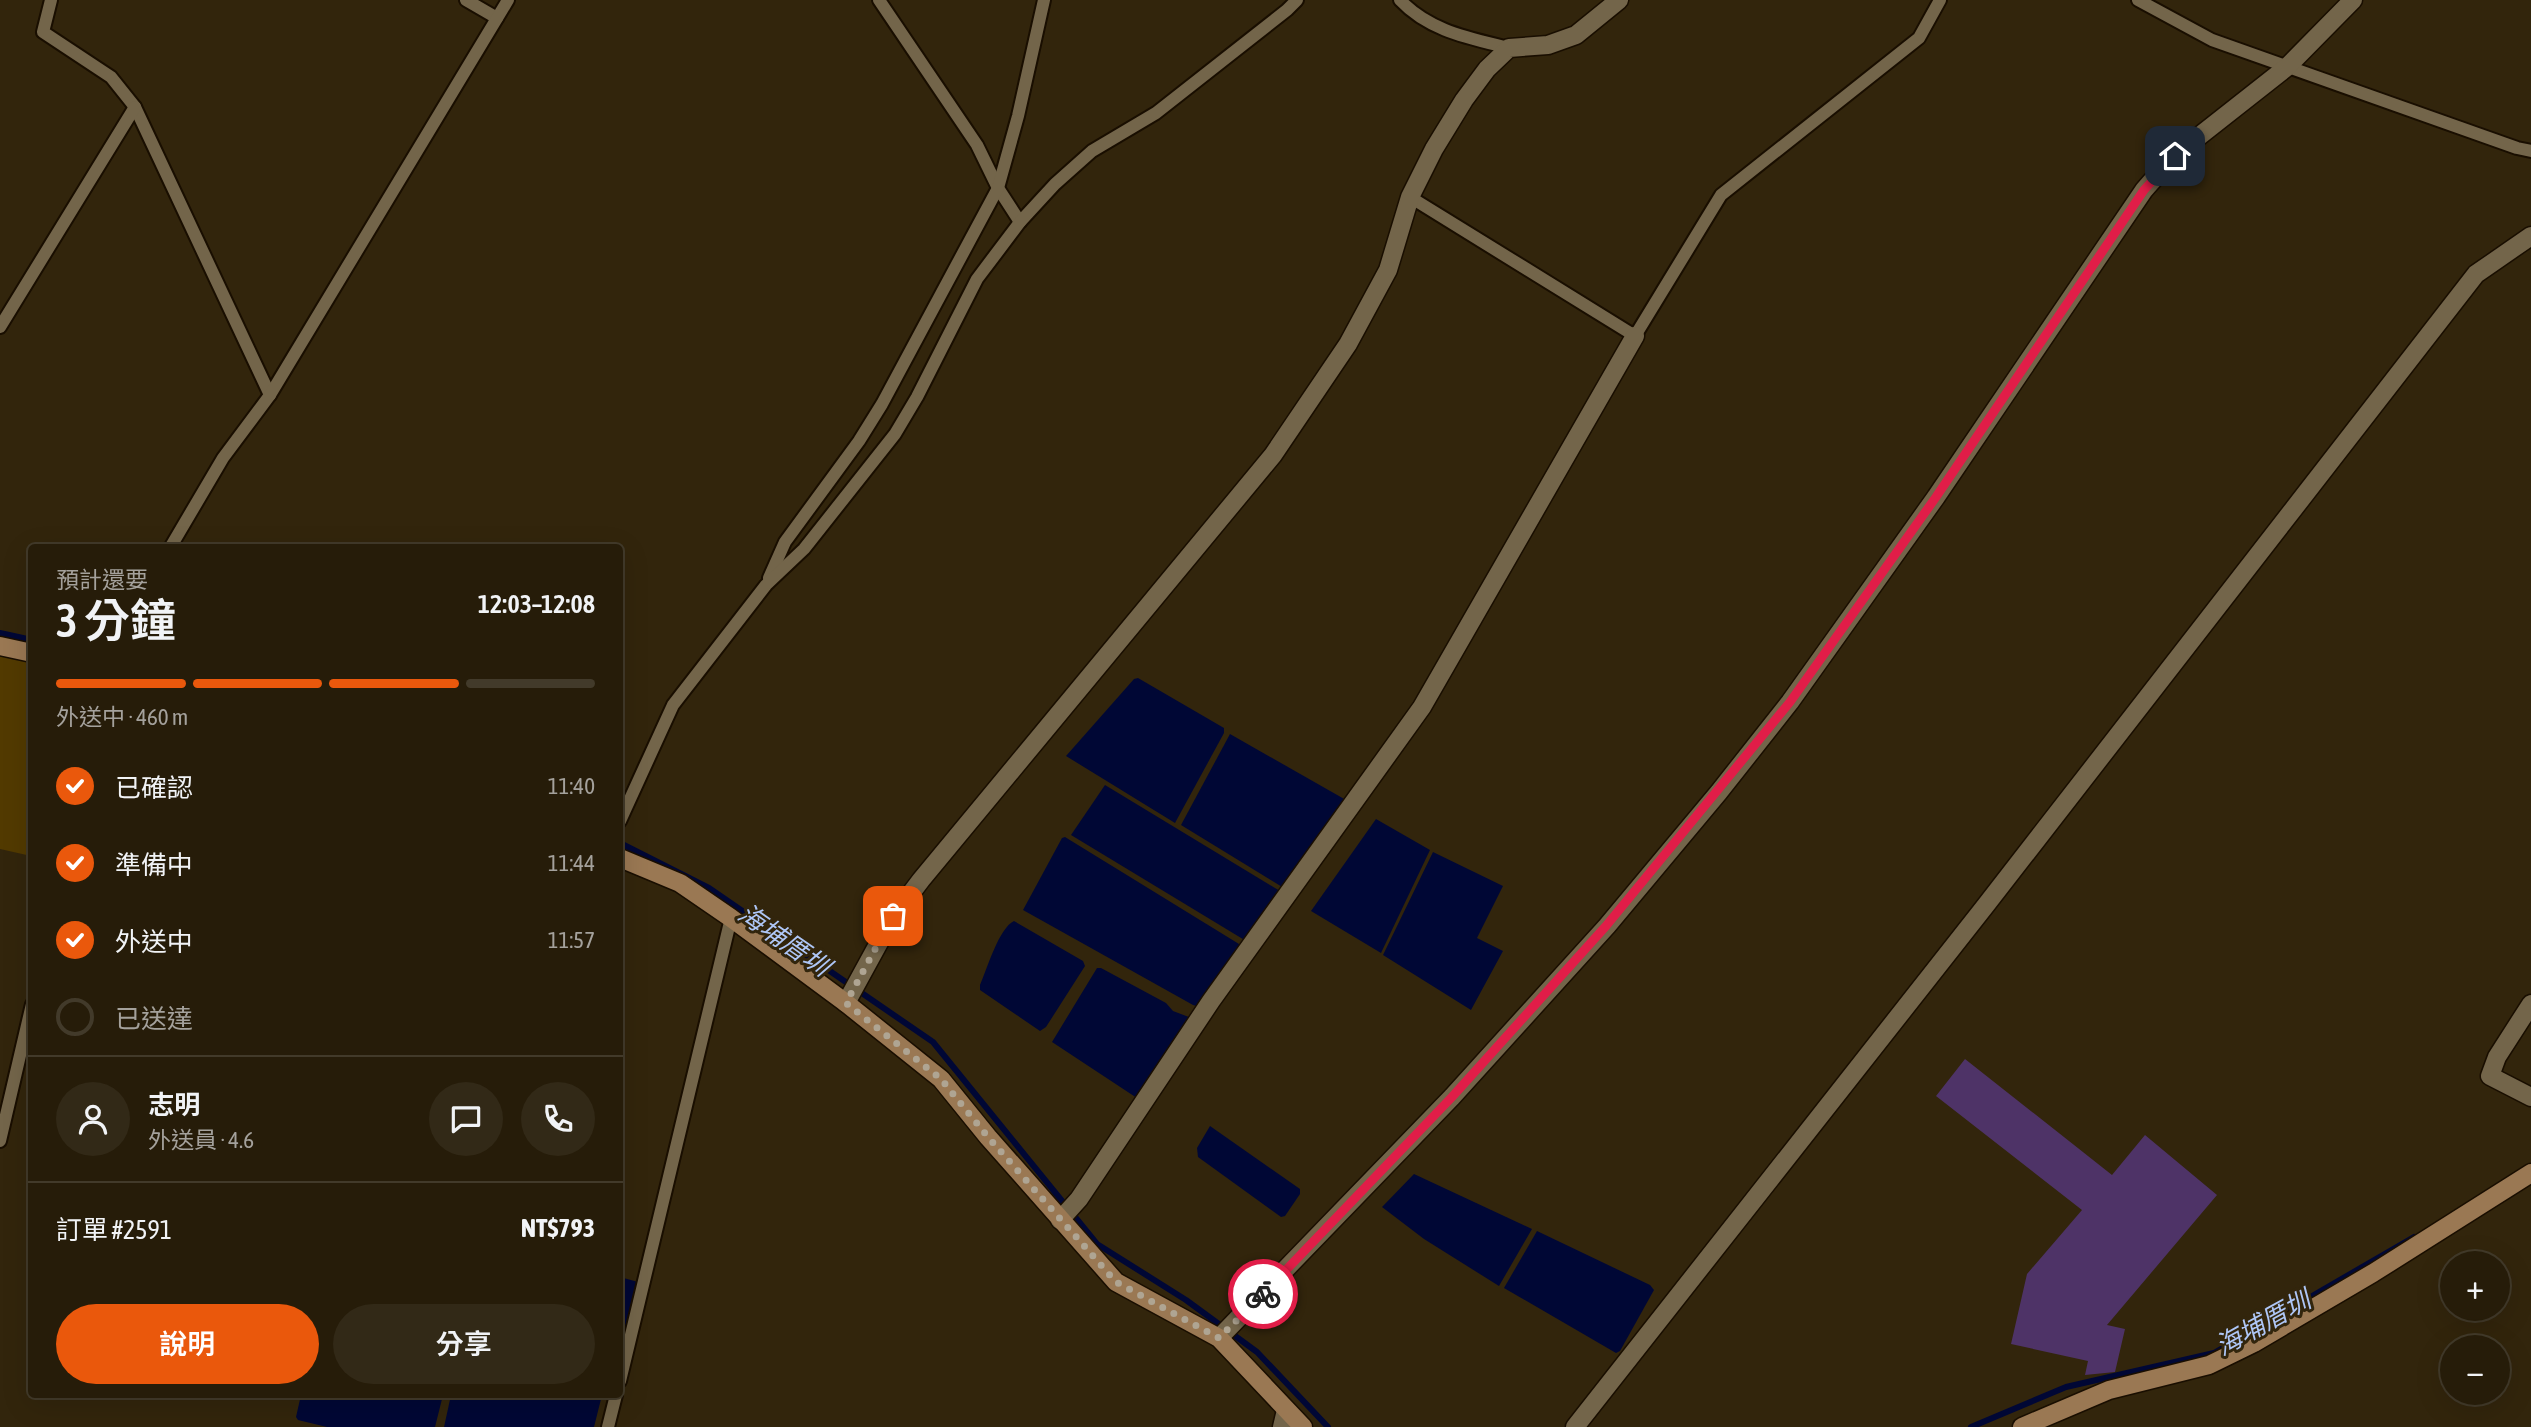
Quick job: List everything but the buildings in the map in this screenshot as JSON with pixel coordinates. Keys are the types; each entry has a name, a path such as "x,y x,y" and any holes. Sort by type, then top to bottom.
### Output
{"street":[{"path":"846,1003 893,916 921,880 1273,455 1348,344 1388,270 1410,197 1434,149 1487,69 1509,48 1548,45 1576,35 1619,0"},
{"path":"1219,1338 1452,1097 1606,926 1783,712 1936,497 2144,190 2175,156 2287,67 2353,0"},
{"path":"1575,1427 1995,894 2476,274 2531,236"},
{"path":"1060,1220 1079,1199 1211,1001 1422,707 1635,335"},
{"path":"0,646 28,652"},
{"path":"623,860 680,883 731,918 846,1003 941,1079 1116,1282 1219,1338 1284,1419 1303,1427"},
{"path":"2531,1004 2497,1057 2490,1076 2531,1097"},
{"path":"2022,1427 2109,1390 2209,1365 2254,1343 2373,1273 2531,1173"}],"lane":[{"path":"51,0 43,32 111,77 135,107 270,395"},
{"path":"466,0 497,18"},
{"path":"172,544 223,458 270,395 508,0"},
{"path":"879,0 977,145 998,188 1020,222"},
{"path":"766,585 785,542 859,441 882,404 998,188 1044,0"},
{"path":"623,814 673,705 766,585 804,549 895,434 917,397 977,279 1020,222 1055,184 1092,151 1156,113 1297,0"},
{"path":"1400,0 1412,12 1449,33 1509,48"},
{"path":"1410,197 1635,335 1721,195 1919,38 1940,0"},
{"path":"2138,0 2212,40 2531,151"},
{"path":"0,327 135,107"},
{"path":"623,1368 731,918"},
{"path":"0,1141 28,1021"},
{"path":"608,1427 615,1398"}],"shaded area":[{"path":"0,640 28,648 28,855 0,849"}],"water":[{"path":"1138,678 1224,728 1224,733 1175,823 1066,756 1134,679"},
{"path":"1230,734 1353,804 1292,893 1181,825"},
{"path":"1105,785 1285,894 1256,947 1071,835"},
{"path":"1376,819 1430,850 1381,953 1311,911"},
{"path":"1065,837 1252,952 1212,1011 1193,1005 1023,910 1062,838"},
{"path":"1433,852 1503,886 1477,938 1503,951 1471,1010 1383,955"},
{"path":"1014,921 1083,961 1085,966 1046,1027 1040,1031 980,990 998,940"},
{"path":"1097,968 1166,1003 1173,1011 1202,1022 1146,1104 1052,1042"},
{"path":"1210,1126 1300,1189 1300,1194 1285,1216 1281,1217 1198,1157 1197,1148"},
{"path":"1414,1174 1532,1229 1499,1286 1424,1239 1382,1207"},
{"path":"1537,1231 1650,1285 1654,1290 1620,1351 1616,1353 1504,1288"},
{"path":"623,1278 638,1282 623,1345"},
{"path":"300,1398 442,1398 435,1427 327,1427 298,1420 296,1417"},
{"path":"450,1398 601,1398 594,1427 444,1427"}],"waterway":[{"name":"海埔厝圳","path":"0,633 28,639"},
{"name":"海埔厝圳","path":"623,845 709,888 933,1042 1097,1244 1186,1300 1257,1352 1328,1427"},
{"name":"海埔厝圳","path":"1971,1427 2066,1387 2214,1353 2414,1237"}],"way so far":[{"path":"893,916 846,1003 941,1079 988,1137 1116,1282 1219,1338 1263,1294"}],"route":[{"path":"1263,1294 1452,1097 1606,926 1719,792 1790,702 1936,497 2144,190 2175,156"}]}
